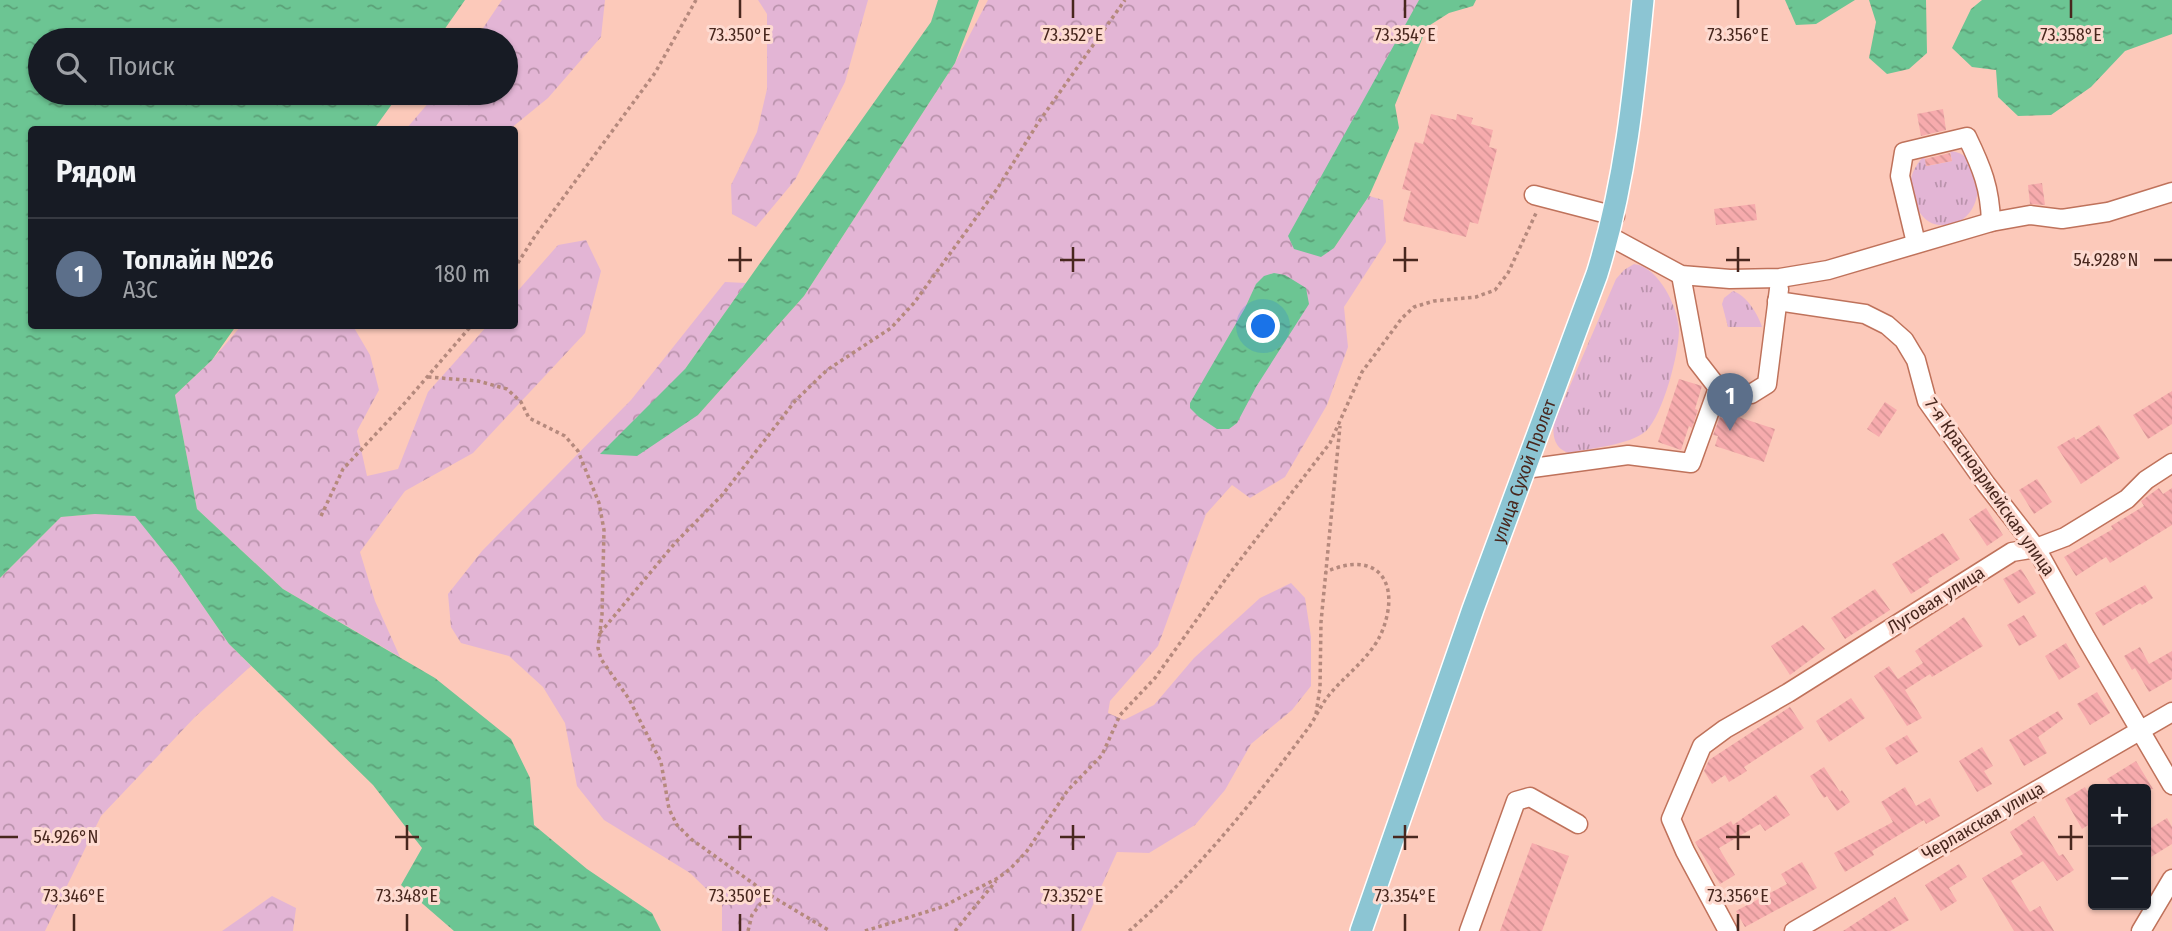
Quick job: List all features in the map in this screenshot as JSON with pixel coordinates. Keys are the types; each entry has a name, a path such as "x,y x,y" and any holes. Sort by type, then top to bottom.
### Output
{"main road":[{"name":"улица Сухой Пролет","path":"1361,931 1473,609 1597,274 1612,226 1630,129 1643,0"}],"street":[{"path":"1916,243 1900,176 1904,152 1967,137 1985,175 1991,222"},
{"path":"1534,195 1612,226 1681,275 1730,279 1780,278 1828,270 1991,222 2030,215 2062,219 2108,212 2172,192"},
{"path":"1681,275 1697,361 1718,387 1751,394 1767,384 1780,278"},
{"name":"7-я Красноармейская улица","path":"1777,301 1865,314 1887,325 1904,340 1916,360 1927,401 2036,548 2172,785"},
{"path":"1525,469 1628,455 1691,463 1718,387"},
{"name":"Луговая улица","path":"1728,931 1671,819 1702,746 1725,729 1788,693 2012,552 2036,548 2065,537 2127,499 2146,480 2172,463"},
{"name":"Черлакская улица","path":"1794,931 2172,712"},
{"path":"1468,931 1516,801 1530,797 1578,824"},
{"path":"2141,931 2172,879"}],"path":[{"path":"518,263 655,73 696,0"},
{"path":"600,633 675,543 723,494 795,401 827,370 891,328 914,303 997,189 1038,123 1125,0"},
{"path":"864,931 942,907 1010,869 1027,850 1068,790 1102,755 1120,715 1155,678 1230,573 1330,443 1362,372 1402,318 1414,307 1434,300 1476,297 1496,290 1508,273 1538,208 1552,200"},
{"path":"321,516 343,469 468,329"},
{"path":"428,377 478,381 507,389 521,402 529,418 565,436 578,451 599,503 604,530 605,569 598,648 601,659 629,699 661,762 669,809 677,825 691,839 768,894 830,931"},
{"path":"1316,716 1320,688 1321,622 1340,424"},
{"path":"1129,931 1188,875 1238,818 1326,699 1369,652 1383,631 1389,604 1385,580 1376,567 1344,564 1326,572"},
{"path":"955,931 998,878"},
{"path":"748,931 752,915 768,894"}],"green space":[{"path":"502,0 605,0 601,37 548,98 514,126 409,126 427,105 518,105 518,28 483,28"},
{"path":"758,0 868,0 845,82 795,180 756,227 732,214 731,185 757,132 767,89 767,14"},
{"path":"988,0 1419,0 1402,32 1334,248 1369,196 1383,200 1386,242 1344,307 1348,347 1327,405 1285,477 1250,498 1232,485 1206,514 1158,646 1110,701 1108,713 1124,720 1154,705 1194,658 1260,598 1291,583 1305,598 1311,637 1311,686 1292,710 1251,744 1225,790 1195,825 1149,853 1117,852 1081,931 722,931 722,904 690,873 604,820 577,786 565,723 543,687 509,656 461,643 451,627 448,594 482,551 631,400 725,282 746,283 685,369 698,415 804,296 955,63"},
{"path":"1950,151 1963,155 1972,164 1977,176 1978,190 1975,204 1967,215 1955,223 1939,225 1926,220 1917,208 1911,179 1924,156 1927,166 1952,161"},
{"path":"586,240 601,271 585,333 473,453 405,491 360,552 375,601 400,657 283,589 197,509 175,395 212,360 238,329 355,329 370,355 379,390 357,431 367,476 398,469 428,392 484,329 518,329 518,291 558,245"},
{"path":"1634,264 1651,272 1659,280 1671,300 1678,321 1676,353 1664,398 1652,423 1639,436 1620,443 1569,453 1560,448 1556,441 1554,423 1616,279"},
{"path":"1733,291 1751,306 1762,327 1728,327 1722,304 1724,298"},
{"path":"135,515 176,567 229,644 251,666 195,717 101,816 45,931 0,931 0,578 61,517"},
{"path":"272,896 296,908 293,931 222,931"}],"water":[{"path":"0,0 465,0 445,28 28,28 28,105 391,105 376,126 28,126 28,329 234,329 212,360 175,395 197,509 283,589 435,678 511,739 530,778 534,825 587,869 652,913 661,931 454,931 401,885 422,848 373,785 229,644 176,567 135,516 95,514 61,517 0,578"},
{"path":"938,0 979,0 955,63 804,296 698,415 637,456 600,454 685,369 931,22"},
{"path":"1419,0 1476,0 1473,6 1449,13 1427,27 1395,105 1399,128 1369,196 1334,248 1321,257 1294,249 1288,236"},
{"path":"1785,0 1855,0 1816,24 1796,25"},
{"path":"1869,0 1926,0 1927,53 1909,69 1887,74 1869,58 1876,22"},
{"path":"1982,0 2172,0 2172,34 2125,51 2091,87 2051,115 2018,116 1998,97 1996,70 1972,67 1952,48 1971,9"},
{"path":"1274,273 1285,275 1306,288 1309,304 1256,387 1237,423 1229,429 1217,429 1199,417 1190,408 1190,403 1256,284 1264,276"}],"building":[{"path":"1943,109 1946,130 1921,136 1917,114"},
{"path":"1431,114 1456,120 1457,114 1473,118 1471,124 1493,130 1489,147 1497,149 1478,224 1470,222 1466,237 1403,221 1411,191 1402,189 1415,142 1423,144"},
{"path":"1950,153 1952,161 1926,166 1925,159"},
{"path":"2042,183 2045,205 2030,204 2028,185"},
{"path":"1755,204 1757,220 1716,225 1714,209"},
{"path":"1679,379 1702,386 1695,409 1698,410 1681,450 1658,442"},
{"path":"2172,391 2172,424 2148,439 2133,415"},
{"path":"1885,402 1897,410 1879,437 1867,429"},
{"path":"1726,413 1775,429 1764,462 1715,446 1718,436 1713,435 1720,417 1724,419"},
{"path":"2099,425 2120,458 2081,484 2057,447 2074,437 2076,440"},
{"path":"2037,479 2052,502 2034,514 2019,490"},
{"path":"2159,488 2163,494 2172,488 2172,525 2110,563 2106,557 2076,576 2064,557 2113,529 2111,526 2144,506 2141,501"},
{"path":"1986,508 2003,535 1987,546 1969,519"},
{"path":"1943,533 1960,559 1928,579 1930,582 1911,594 1892,564"},
{"path":"2021,569 2036,593 2018,604 2003,579"},
{"path":"2145,585 2153,598 2103,626 2095,613"},
{"path":"1875,589 1890,610 1845,639 1831,618"},
{"path":"2024,615 2037,636 2019,646 2007,625"},
{"path":"1964,617 1983,646 1905,690 1922,718 1907,726 1874,676 1889,666 1898,679 1923,663 1915,651"},
{"path":"1803,625 1825,649 1790,675 1771,646"},
{"path":"2066,643 2080,667 2059,680 2045,656"},
{"path":"2140,647 2149,664 2172,651 2172,679 2149,692 2135,668 2132,670 2124,656"},
{"path":"2097,692 2110,713 2090,725 2077,704"},
{"path":"1851,698 1865,718 1829,742 1816,721"},
{"path":"1790,707 1804,728 1744,767 1747,771 1729,782 1725,775 1712,784 1704,771 1709,760"},
{"path":"2058,711 2063,719 2038,737 2047,753 2024,766 2009,740"},
{"path":"1907,735 1918,752 1896,765 1885,748"},
{"path":"1982,747 1993,766 1984,771 1992,784 1977,792 1959,761"},
{"path":"2136,761 2150,784 2110,784 2107,779"},
{"path":"1824,767 1850,802 1837,811 1827,796 1824,798 1810,776"},
{"path":"1905,787 1916,806 1930,798 1940,816 1926,824 1924,820 1872,851 1874,855 1845,872 1834,853 1893,822 1881,802"},
{"path":"2085,787 2088,790 2088,825 2082,829 2065,799"},
{"path":"1776,795 1790,815 1765,831 1760,824 1719,848 1735,875 1720,884 1695,842 1731,821 1733,825"},
{"path":"2034,816 2059,856 2063,854 2074,870 2057,881 2043,861 2011,881 2030,912 2040,906 2054,931 2014,931 1982,878 2023,854 2010,832"},
{"path":"2167,818 2172,827 2172,844 2151,857 2151,847 2151,828"},
{"path":"1532,843 1569,856 1542,931 1500,931"},
{"path":"1802,862 1817,888 1745,927 1736,911 1787,884 1781,874"},
{"path":"1959,864 1967,877 1949,888 1957,901 1941,911 1925,885"},
{"path":"1895,897 1909,920 1890,931 1843,931"}],"place":[{"name":"Топлайн №26","path":"1730,431"}]}
